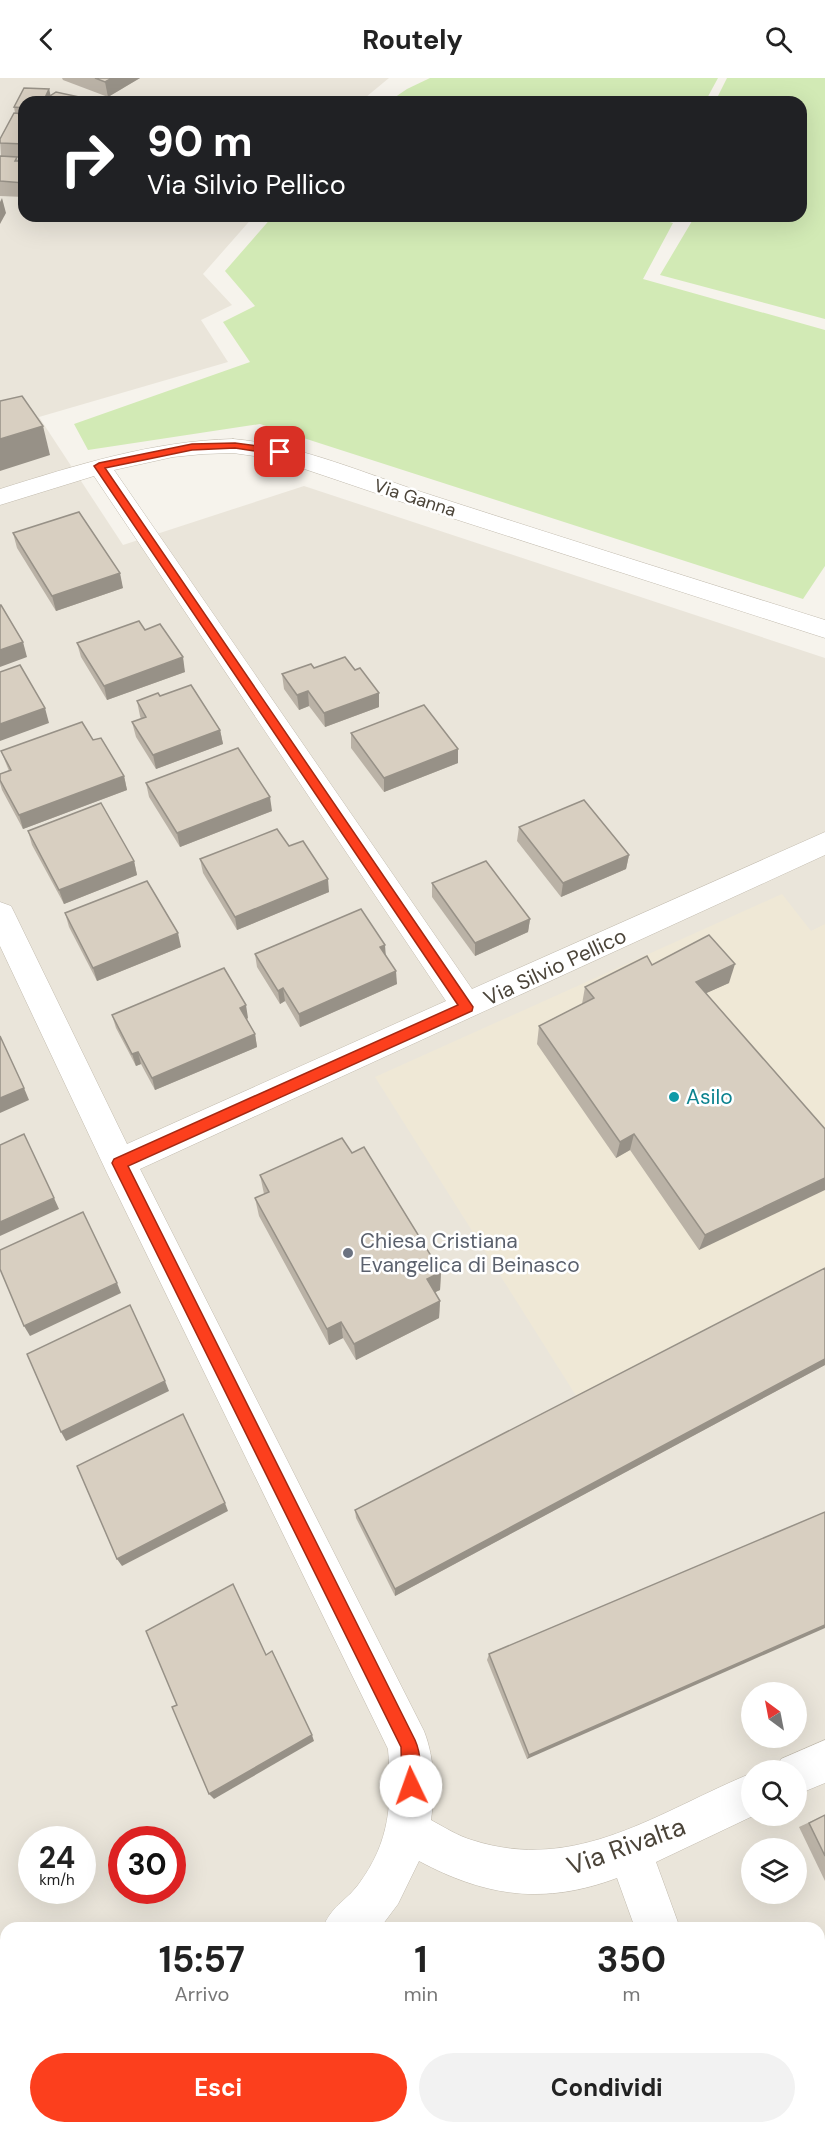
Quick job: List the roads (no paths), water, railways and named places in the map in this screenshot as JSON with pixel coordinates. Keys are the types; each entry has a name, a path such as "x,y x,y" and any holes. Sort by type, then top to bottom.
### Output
{"street":[{"name":"Via Ganna","path":"0,497 99,466 192,447 235,446 280,452 374,485 825,629"},
{"path":"99,466 467,1007"},
{"name":"Via Silvio Pellico","path":"119,1163 825,843"},
{"path":"0,914 119,1163 409,1746 412,1800 406,1830 388,1880 360,1917 353,1922"},
{"path":"807,1769 825,1761"},
{"name":"Via Rivalta","path":"406,1830 478,1865 513,1872 554,1872 584,1867 630,1850 741,1799"},
{"path":"630,1850 656,1922"}],"place":[{"name":"Asilo","path":"674,1097"},
{"name":"Chiesa Cristiana Evangelica di Beinasco","path":"348,1253"}]}
